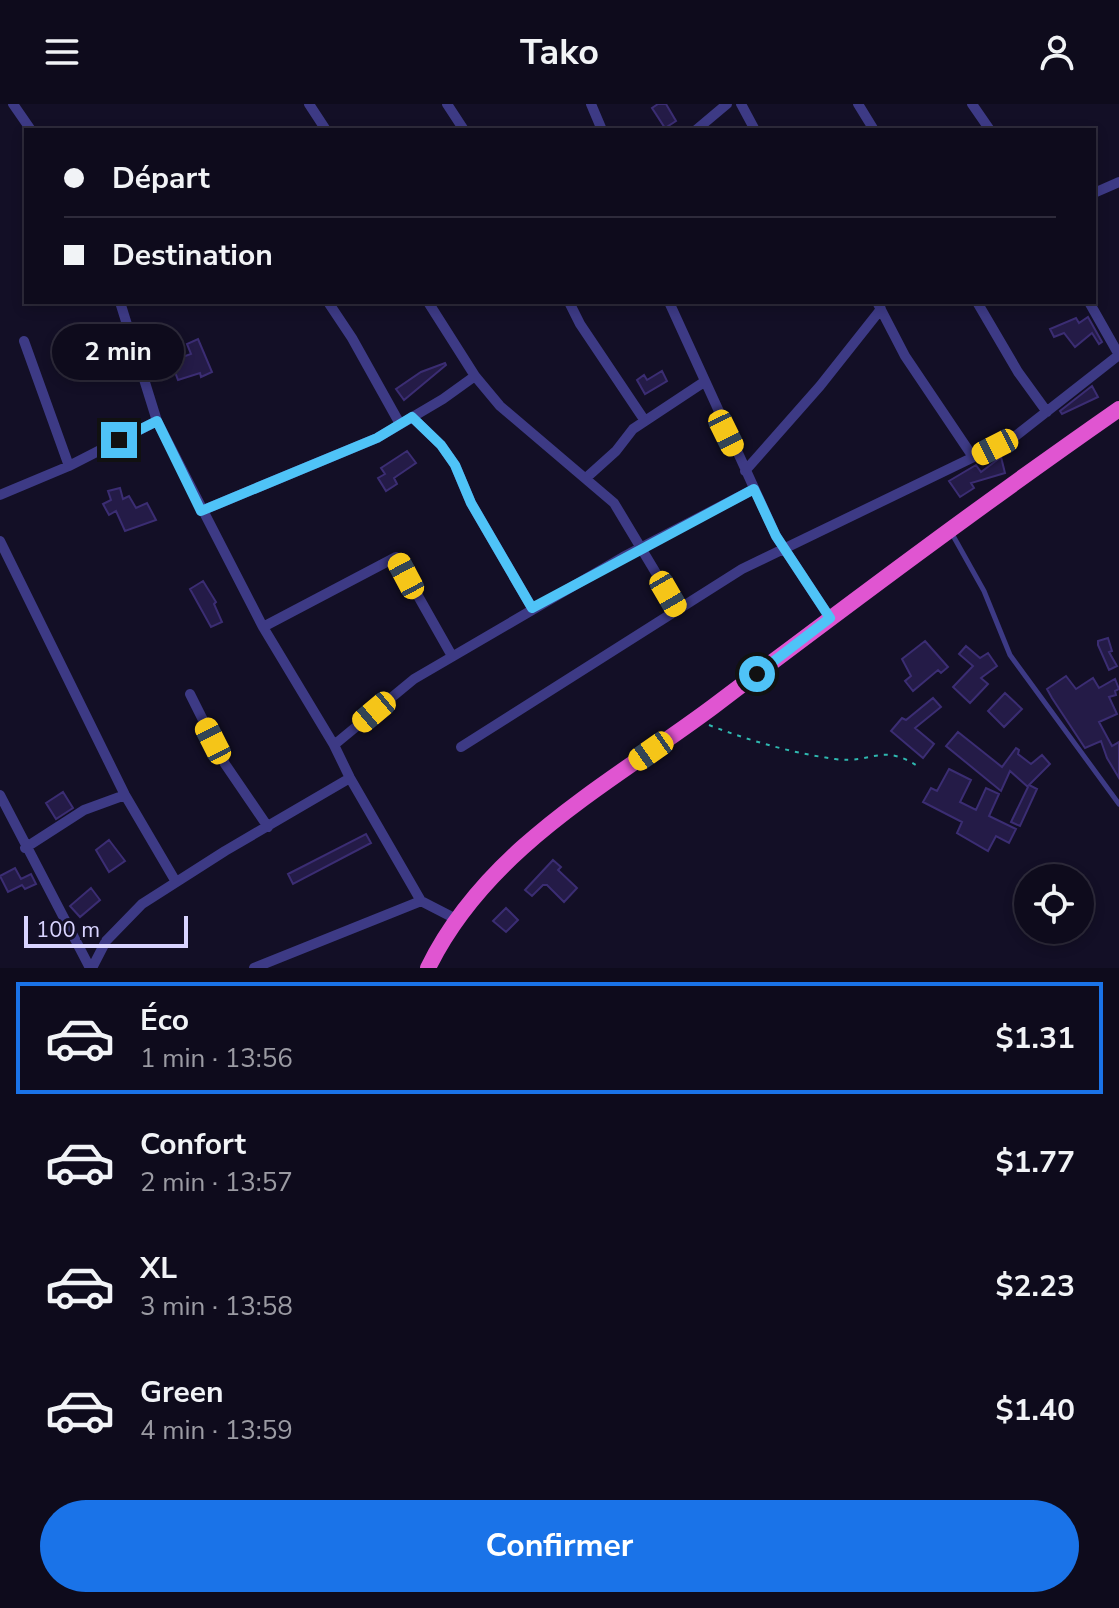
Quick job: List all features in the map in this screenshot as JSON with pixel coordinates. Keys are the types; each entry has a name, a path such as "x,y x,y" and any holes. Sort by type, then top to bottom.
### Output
{"highway":[{"path":"428,968 458,920 490,880 532,837 696,720 949,528 1119,409"}],"street":[{"path":"13,104 30,128"},
{"path":"309,104 325,128"},
{"path":"447,104 463,128"},
{"path":"591,104 601,128"},
{"path":"698,128 727,104"},
{"path":"741,104 754,128"},
{"path":"858,104 873,128"},
{"path":"972,104 989,128"},
{"path":"1096,192 1119,182"},
{"path":"121,304 157,421 263,627 334,745 421,901 458,920"},
{"path":"329,304 400,424"},
{"path":"432,304 475,376 500,406 614,503 677,608"},
{"path":"570,304 645,421"},
{"path":"670,304 783,547 830,618"},
{"path":"978,304 1018,372 1047,412"},
{"path":"461,747 677,608 783,547 1013,438 1119,355 1090,304"},
{"path":"745,471 820,386 879,305 905,356 973,457"},
{"path":"24,341 69,466"},
{"path":"201,511 377,438 475,376"},
{"path":"586,478 645,421 704,382"},
{"path":"412,417 441,445 455,465 471,503 532,608"},
{"path":"0,495 69,466 157,421"},
{"path":"334,745 414,679 532,608 754,489"},
{"path":"0,541 125,795 176,882"},
{"path":"263,627 396,557 452,656"},
{"path":"190,694 225,764 268,827"},
{"path":"91,968 106,941 142,904 350,778"},
{"path":"0,795 25,848 91,968"},
{"path":"25,848 84,810 125,795"},
{"path":"254,968 421,901"}],"lane":[{"path":"949,528 984,591 1010,655 1119,804"}],"path":[{"path":"696,720 763,745 843,759 894,753 919,767"}],"building":[{"path":"666,104 676,121 665,128 652,108"},
{"path":"1088,317 1102,342 1099,344 1092,333 1075,347 1064,333 1054,337 1050,329 1076,318 1079,323"},
{"path":"198,339 212,372 178,380 171,361 191,354 187,344"},
{"path":"445,363 404,400 396,389 421,372"},
{"path":"662,371 667,381 645,394 637,380 644,375 647,380"},
{"path":"1092,386 1098,397 1062,414 1060,411"},
{"path":"407,451 416,463 394,478 397,484 386,491 378,478 385,474 381,468"},
{"path":"1001,457 1005,473 971,483 974,488 960,497 949,481 976,465 981,472"},
{"path":"120,488 123,499 129,496 136,508 147,503 156,520 125,531 116,511 109,515 103,504 111,500 108,491"},
{"path":"203,581 216,602 214,604 222,622 211,627 190,589"},
{"path":"1108,638 1112,651 1109,652 1117,666 1109,670 1098,645 1098,641"},
{"path":"925,641 948,667 941,673 938,670 913,691 905,681 911,676 902,659"},
{"path":"966,646 980,658 988,653 997,666 981,678 988,684 970,703 953,687 973,666 959,654"},
{"path":"1066,676 1076,689 1093,678 1099,688 1115,679 1119,689 1115,691 1116,695 1109,697 1117,714 1099,722 1112,746 1119,742 1119,778 1101,741 1085,748 1047,689"},
{"path":"1005,693 1022,709 1004,727 988,711"},
{"path":"933,698 941,707 915,728 934,744 923,758 891,731 902,718 906,720"},
{"path":"958,732 1002,767 1016,748 1018,754 1031,764 1042,755 1050,764 1029,785 1037,789 1020,826 1011,822 1028,787 1010,771 1001,791 946,746"},
{"path":"949,769 971,780 960,802 976,810 986,788 999,794 989,816 1016,829 1009,843 996,836 988,851 957,833 962,822 923,802 931,788 937,791"},
{"path":"63,792 73,808 56,819 46,803"},
{"path":"366,834 371,843 293,884 288,874"},
{"path":"109,840 125,861 109,872 96,850"},
{"path":"553,860 561,867 558,870 577,888 564,902 547,885 532,896 525,890"},
{"path":"15,868 21,879 31,874 36,884 25,889 22,885 8,892 0,876"},
{"path":"91,888 100,900 80,917 70,906"},
{"path":"506,908 518,920 506,932 493,921"}],"route":[{"path":"119,440 157,421 201,511 377,438 412,417 441,445 455,465 471,503 532,608 754,489 776,536 830,618 757,674"}]}
